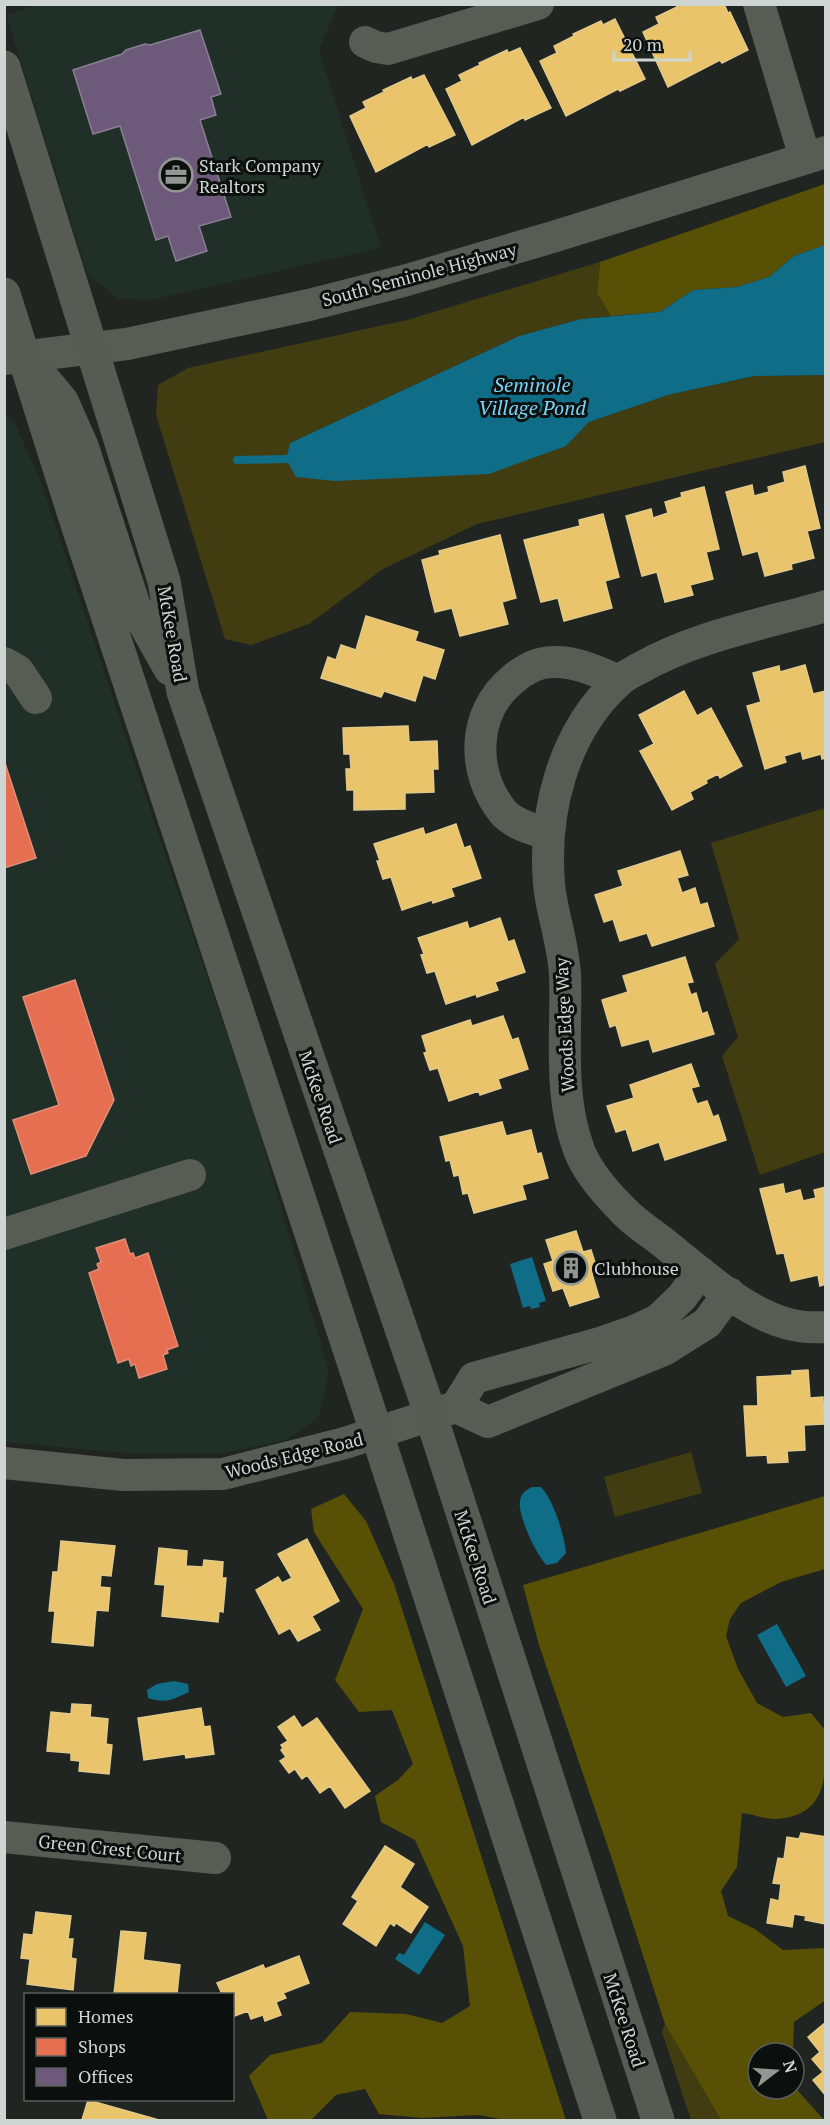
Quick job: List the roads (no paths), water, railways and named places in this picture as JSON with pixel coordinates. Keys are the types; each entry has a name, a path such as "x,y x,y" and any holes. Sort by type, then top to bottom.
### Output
{"main road":[{"name":"McKee Road","path":"4,67 164,580 183,692 417,1421 658,2121"},
{"name":"McKee Road","path":"4,294 15,358 417,1421 600,2121"},
{"path":"15,358 62,401 82,446 134,605 183,692"}],"street":[{"path":"365,42 388,49 538,4"},
{"path":"759,4 815,155"},
{"name":"South Seminole Highway","path":"15,358 128,344 309,305 407,280 556,236 815,155"},
{"name":"Woods Edge Way","path":"825,606 691,644 654,660 619,681 596,708 576,738 560,777 552,806 548,834 549,885 565,974 564,1069 568,1111 579,1151 598,1182 622,1210 729,1293 761,1313 784,1323 807,1328 825,1327"},
{"path":"548,834 530,829 504,813 485,780 480,741 485,714 500,690 524,670 552,662 571,663 619,681"},
{"path":"4,663 18,671 36,698"},
{"path":"4,1234 190,1175"},
{"path":"417,1421 488,1422 605,1358 632,1332 658,1320 682,1298 700,1272"},
{"path":"417,1421 474,1378 664,1350 707,1323 729,1293"},
{"name":"Woods Edge Road","path":"5,1467 123,1475 223,1474 417,1421"},
{"name":"Green Crest Court","path":"4,1837 215,1858"}],"water":[{"name":"Seminole Village Pond","path":"825,245 825,375 754,376 668,395 589,422 566,446 489,474 335,481 296,477 286,459 290,443 519,336 581,319 660,312 693,290 737,287 769,277 794,256"},
{"path":"532,1257 546,1301 539,1303 540,1307 531,1309 530,1306 523,1308 510,1264"},
{"path":"532,1487 541,1487 558,1518 566,1553 557,1563 547,1565 533,1545 525,1525 520,1507 521,1498 524,1492"},
{"path":"777,1624 806,1676 786,1687 757,1635"},
{"path":"174,1681 188,1684 189,1692 165,1701 148,1698 147,1690 157,1684"},
{"path":"425,1922 445,1935 419,1975 395,1959 399,1953 404,1955"}],"waterway":[{"path":"237,460 286,459"}],"place":[{"name":"Stark Company Realtors","path":"176,175"},
{"name":"Clubhouse","path":"571,1268"}]}
